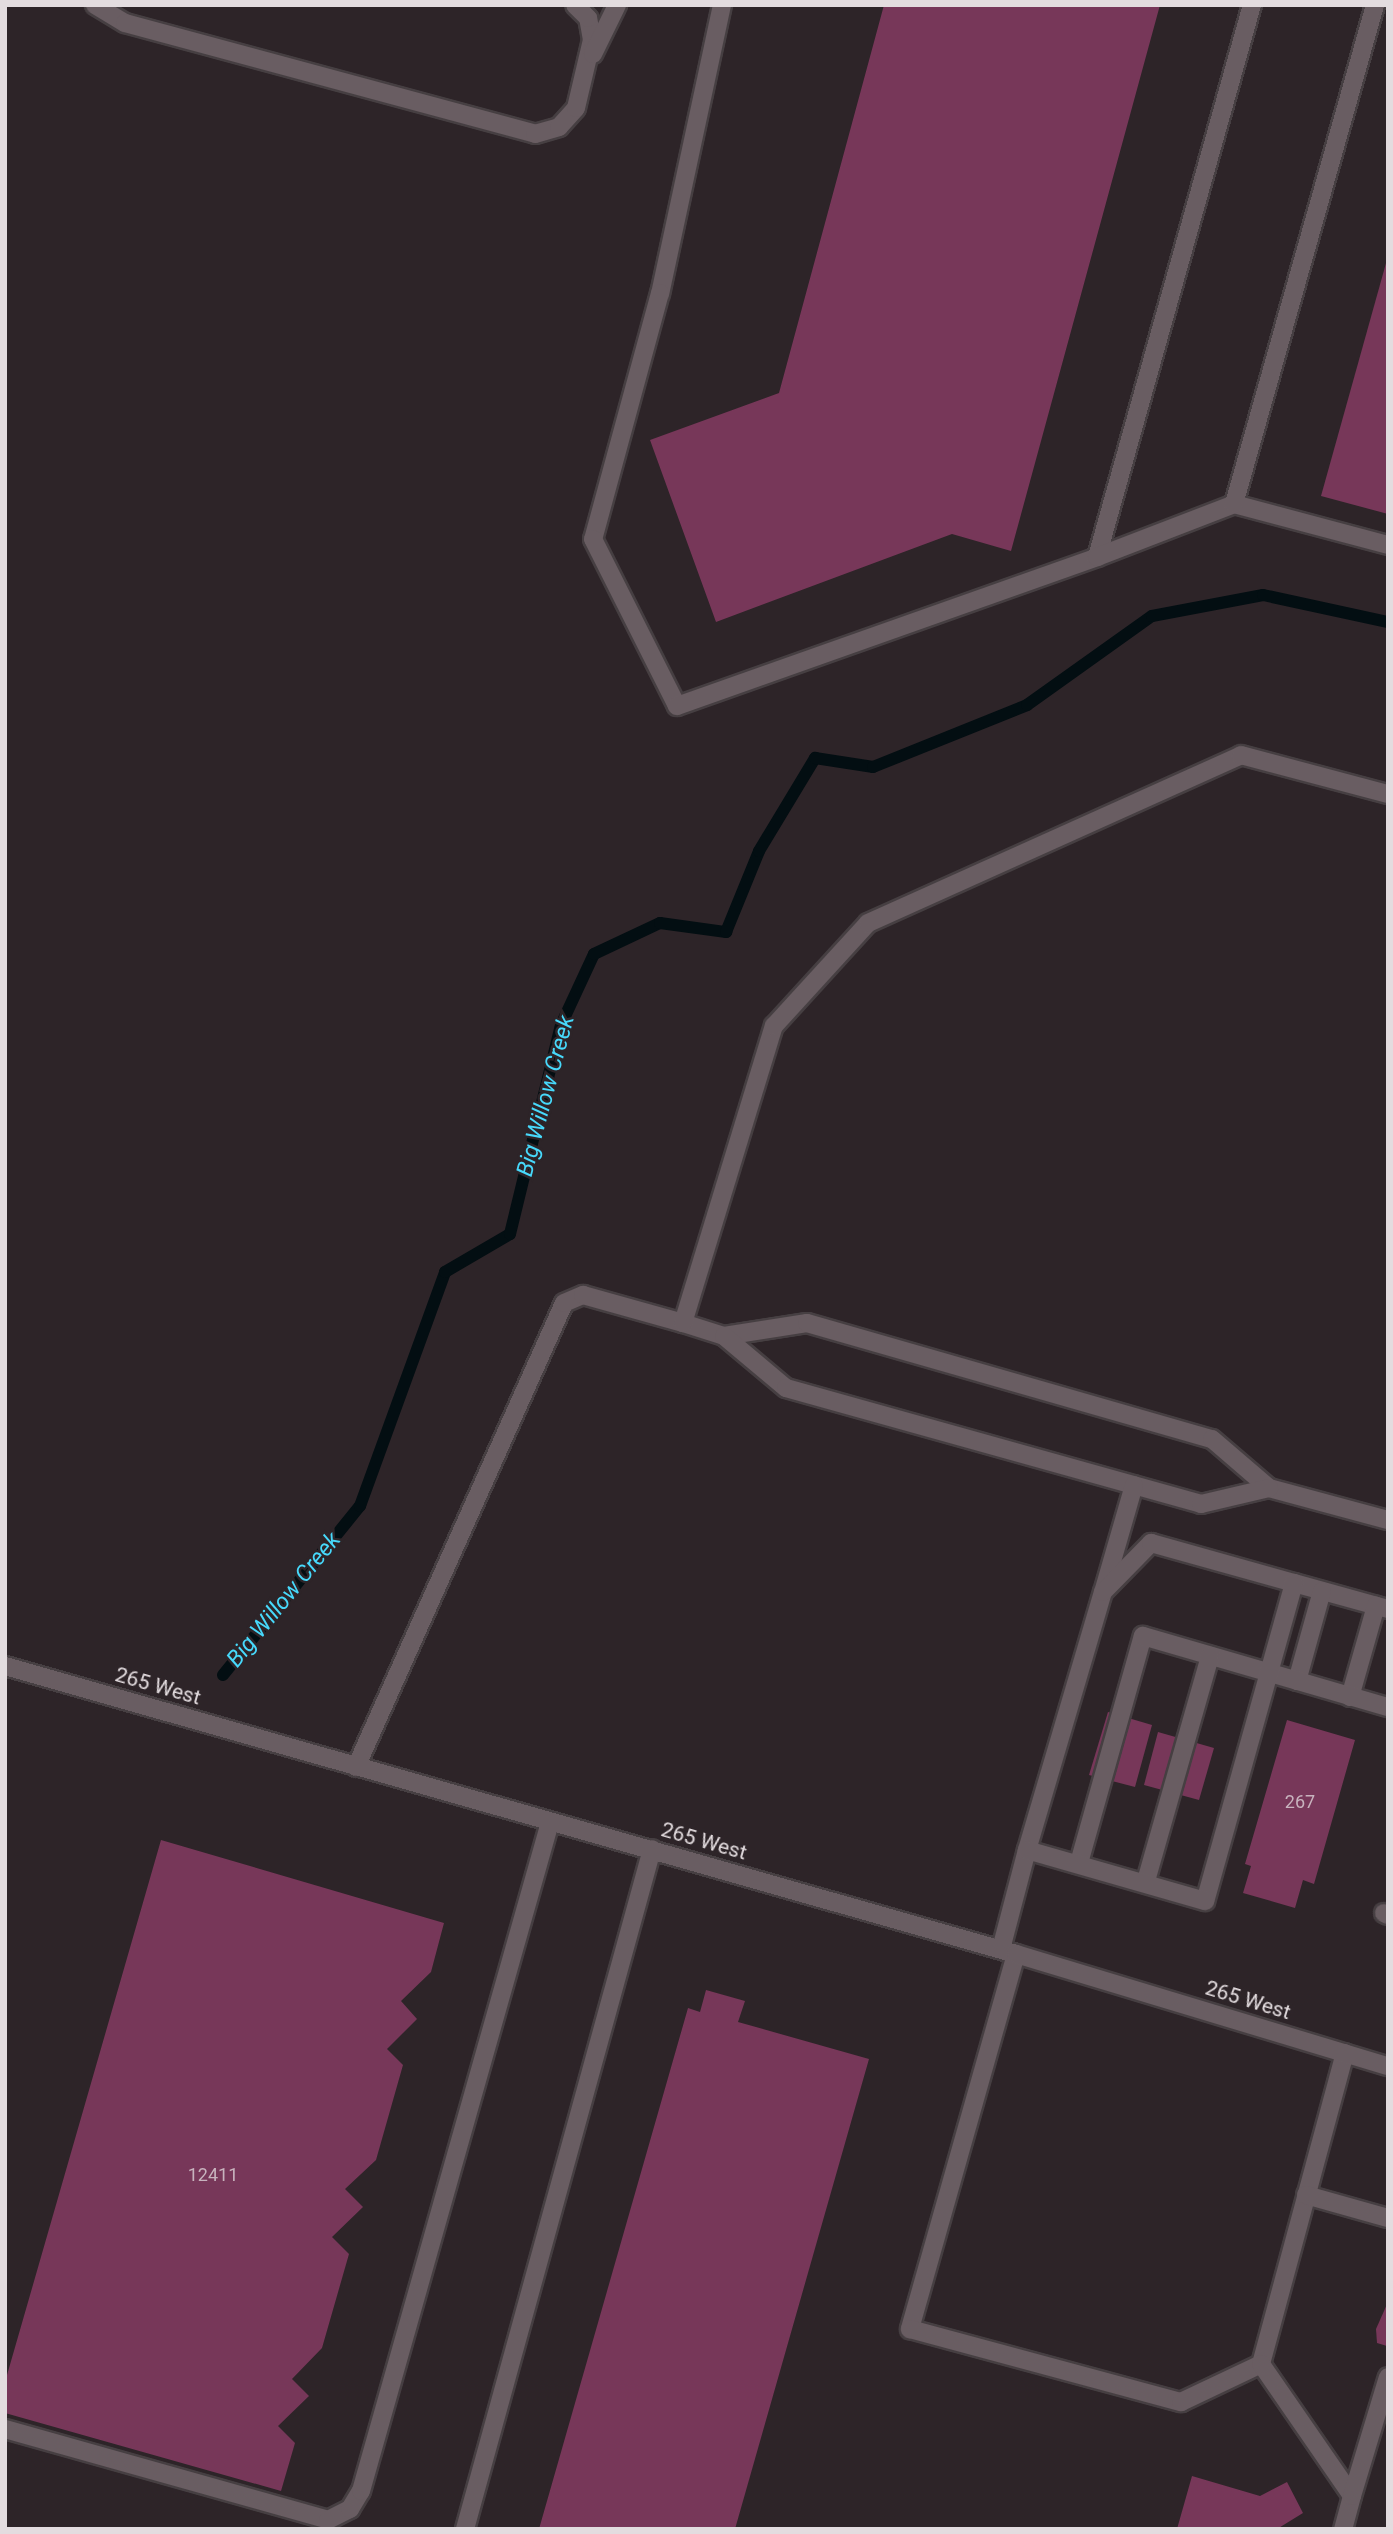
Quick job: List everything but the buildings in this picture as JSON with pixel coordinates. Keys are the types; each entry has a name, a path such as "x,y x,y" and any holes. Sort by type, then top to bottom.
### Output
{"street":[{"path":"95,5 125,23 535,134 559,127 576,108 589,64 617,5"},
{"path":"575,5 588,18 589,64"},
{"path":"722,5 660,293 593,539 677,706 1097,557 1234,504 1388,545"},
{"path":"1097,557 1252,5"},
{"path":"1234,504 1375,5"},
{"path":"682,1323 774,1026 868,923 1241,755 1388,794"},
{"path":"356,1766 564,1303 583,1295 724,1336 786,1388 1201,1504 1269,1488"},
{"path":"724,1336 807,1323 1212,1439 1269,1488 1388,1520"},
{"path":"1135,1485 1027,1850 1009,1951 910,2329 1181,2402 1261,2364 1345,2053"},
{"path":"1103,1592 1151,1543 1382,1607 1350,1697"},
{"path":"1027,1850 1146,1881 1205,1901 1294,1583"},
{"path":"1297,1681 1322,1591"},
{"path":"1079,1863 1143,1636 1388,1707"},
{"path":"1146,1881 1210,1656"},
{"name":"265 West","path":"5,1666 1009,1951 1388,2066"},
{"path":"5,2429 328,2520 350,2509 361,2491 550,1822"},
{"path":"465,2529 652,1849"},
{"path":"1307,2195 1388,2218"},
{"path":"1261,2364 1352,2496"},
{"path":"1343,2529 1388,2377"}],"waterway":[{"name":"Big Willow Creek","path":"223,1675 360,1506 445,1272 510,1234 561,1025 594,954 660,923 726,932 759,851 815,758 873,767 1027,705 1152,616 1263,595 1388,622"}]}
